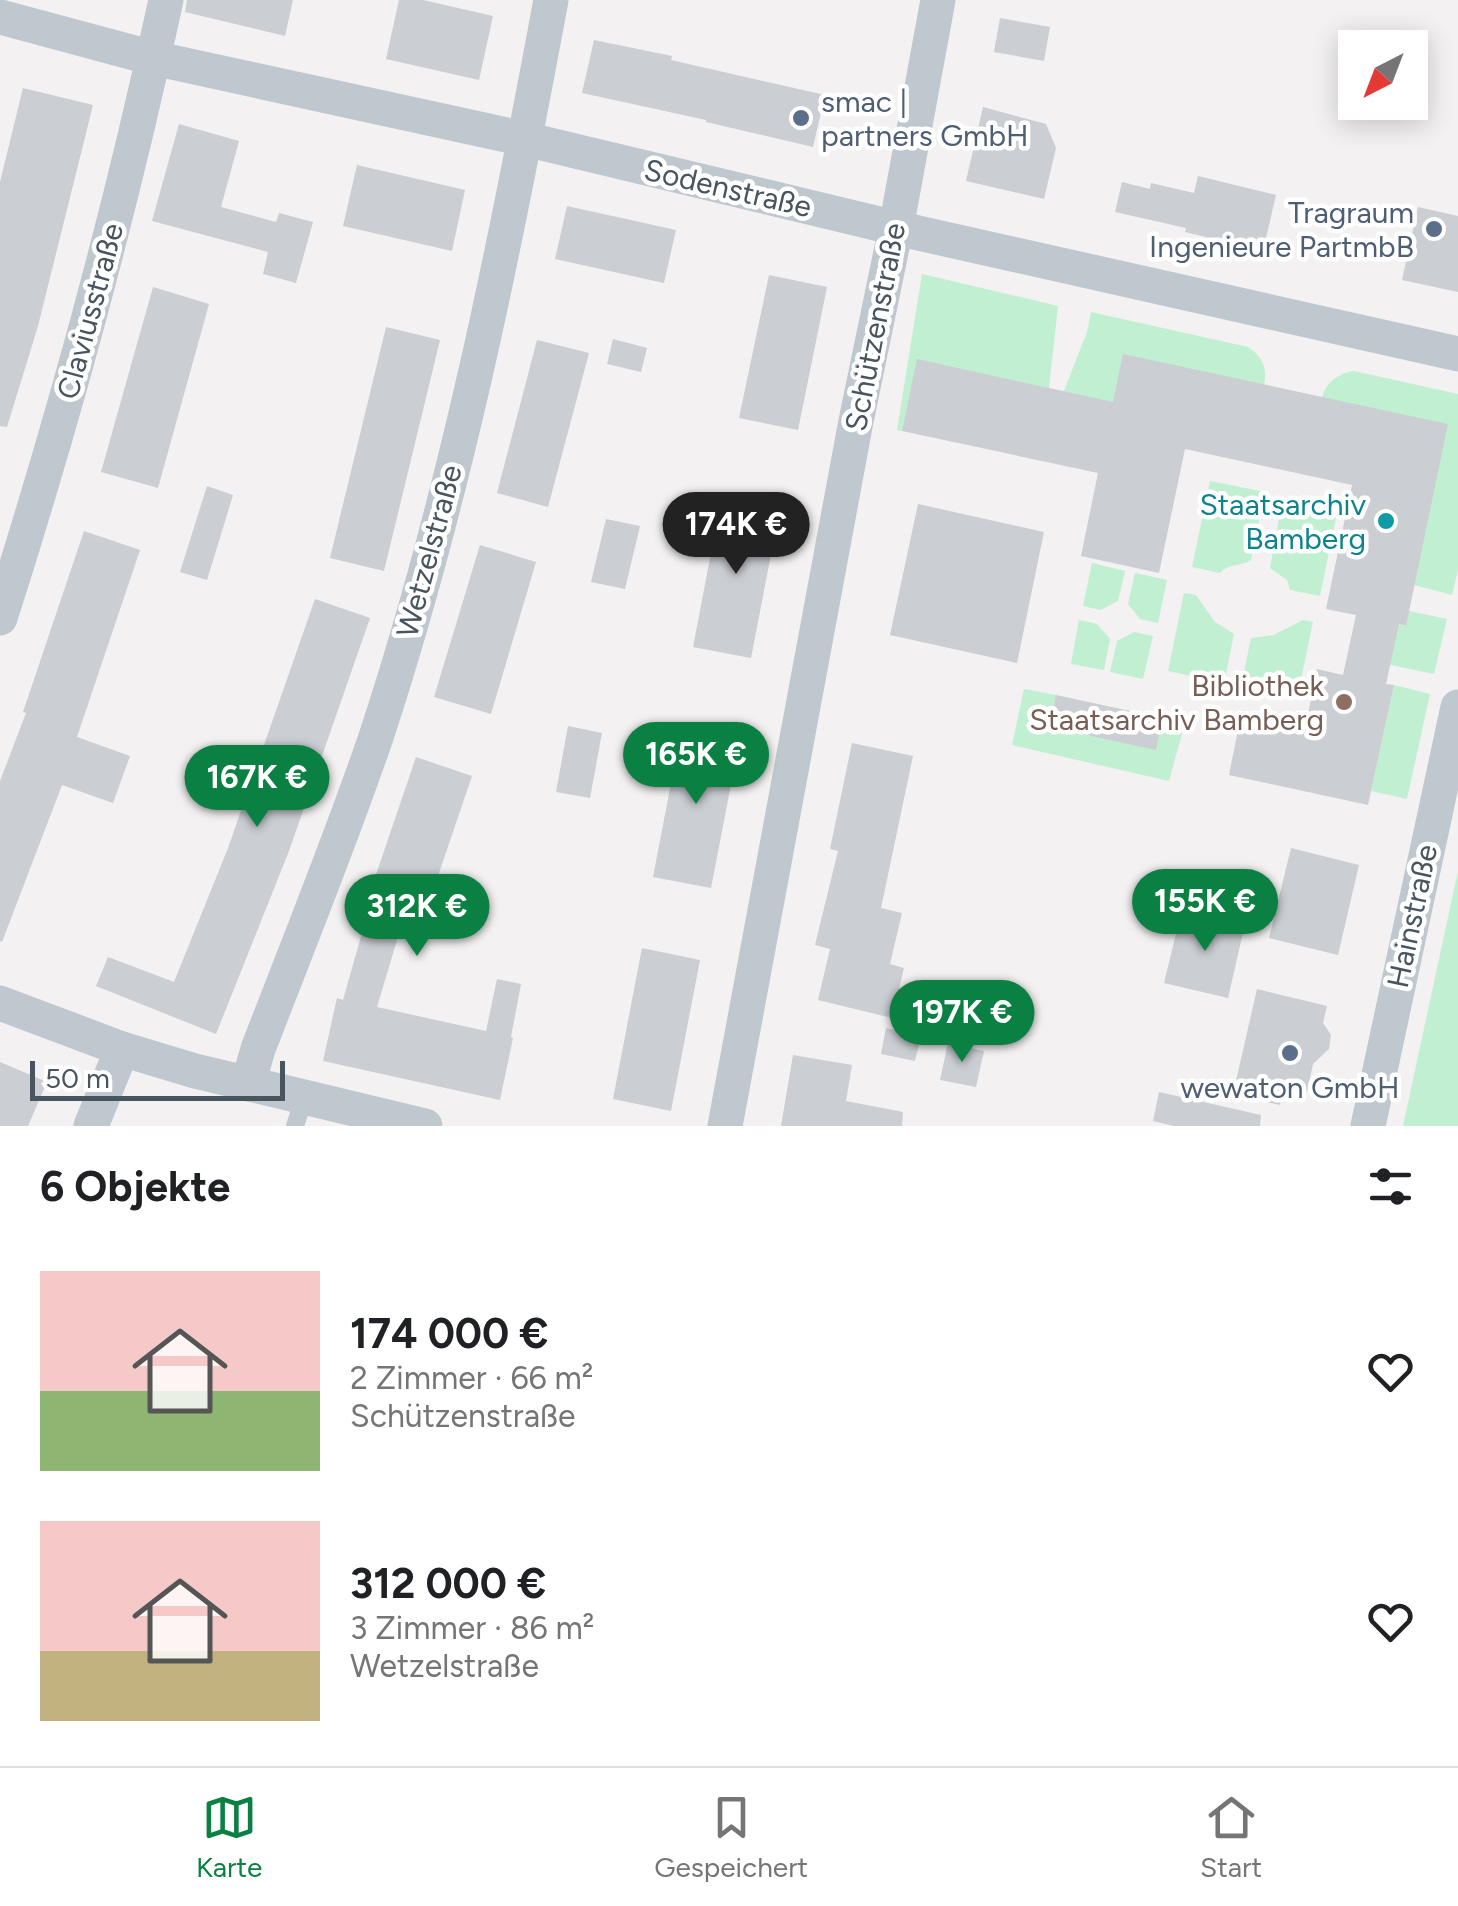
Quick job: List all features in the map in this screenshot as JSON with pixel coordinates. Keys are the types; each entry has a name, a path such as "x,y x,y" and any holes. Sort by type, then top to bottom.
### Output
{"street":[{"name":"Claviusstraße","path":"0,618 60,424 108,247 166,0"},
{"name":"Wetzelstraße","path":"248,1084 258,1048 375,738 414,612 475,372 525,140 550,0"},
{"name":"Schützenstraße","path":"724,1126 938,0"},
{"name":"Sodenstraße","path":"0,17 153,58 1458,354"},
{"name":"Hainstraße","path":"1368,1126 1458,707"},
{"path":"0,1003 122,1049 248,1084 299,1112 425,1126"},
{"path":"90,1126 122,1049"}],"green space":[{"path":"922,274 1058,306 1049,388 918,360 902,431 897,430"},
{"path":"1091,312 1248,347 1263,363 1264,385 1102,456 1052,445 1064,391"},
{"path":"1354,371 1458,394 1458,570 1452,595 1414,585 1322,397 1334,379"},
{"path":"1210,481 1265,492 1251,560 1220,573 1192,567"},
{"path":"1283,497 1338,508 1320,596 1290,590 1287,580 1270,568"},
{"path":"1092,563 1125,571 1118,601 1100,610 1083,606"},
{"path":"1135,573 1167,580 1158,623 1140,619 1128,604"},
{"path":"1184,593 1196,595 1215,622 1234,634 1224,683 1168,671"},
{"path":"1409,611 1447,619 1434,674 1372,661 1381,620 1405,626"},
{"path":"1079,620 1097,624 1110,639 1104,670 1071,664"},
{"path":"1303,620 1313,622 1297,699 1241,687 1251,638 1274,635"},
{"path":"1134,632 1153,636 1143,679 1110,672 1117,641"},
{"path":"1394,685 1430,694 1407,799 1371,791"},
{"path":"1024,689 1056,695 1050,727 1156,749 1163,717 1185,723 1169,781 1012,745"},
{"path":"1458,871 1458,1126 1403,1126"}],"building":[{"path":"187,0 293,0 285,36 185,12"},
{"path":"399,0 423,0 493,16 479,80 386,59"},
{"path":"1000,18 1050,27 1044,61 994,52"},
{"path":"594,40 825,95 813,147 582,93"},
{"path":"23,88 93,105 38,326 7,427 0,426 0,182"},
{"path":"983,107 1046,124 1056,148 1044,199 966,181"},
{"path":"179,124 239,141 221,207 276,222 279,213 313,222 296,283 263,274 268,252 152,221"},
{"path":"357,165 465,190 452,251 343,226"},
{"path":"1198,176 1276,195 1263,251 1115,212 1122,182 1150,189 1151,183 1194,193"},
{"path":"567,206 676,230 664,283 555,259"},
{"path":"1418,207 1458,216 1458,292 1402,280"},
{"path":"769,275 827,287 798,430 739,418"},
{"path":"153,287 209,304 158,488 101,472"},
{"path":"386,327 440,340 384,571 330,558"},
{"path":"613,339 647,348 641,372 607,364"},
{"path":"537,340 589,353 548,507 497,493"},
{"name":"Staatsarchiv Bamberg","path":"1123,354 1448,424 1406,626 1399,624 1386,684 1394,685 1368,805 1229,775 1242,710 1306,724 1317,669 1343,675 1356,615 1326,609 1352,485 1185,449 1159,573 1081,556 1098,473 902,431 917,359 1113,402"},
{"path":"207,486 233,495 207,580 180,572"},
{"path":"722,496 780,508 751,658 693,647"},
{"path":"918,504 1044,532 1017,663 890,635"},
{"path":"606,519 640,526 625,589 591,582"},
{"path":"84,531 140,550 77,737 130,756 113,803 62,785 2,942 0,781"},
{"path":"480,545 536,562 491,714 434,697"},
{"path":"315,599 370,618 289,851 216,1034 96,986 108,957 174,982 228,848"},
{"path":"1056,695 1163,718 1156,750 1050,727"},
{"path":"568,726 602,733 590,798 556,792"},
{"path":"682,726 740,738 711,888 653,877"},
{"path":"852,743 913,756 881,908 902,913 890,964 904,968 892,1018 818,1000 830,949 815,945 838,851 830,849"},
{"path":"416,757 472,776 421,926 403,920 377,1007 486,1031 497,979 521,984 500,1100 323,1061 337,998 343,1000 369,908 365,907"},
{"path":"1291,848 1359,865 1338,955 1269,938"},
{"path":"1182,909 1245,924 1228,998 1164,983"},
{"path":"642,948 700,960 671,1111 613,1099"},
{"path":"1257,989 1327,1006 1323,1023 1331,1035 1329,1049 1313,1064 1307,1092 1284,1086 1280,1105 1233,1094"},
{"path":"886,1028 921,1036 915,1061 881,1054"},
{"path":"948,1043 984,1051 976,1087 940,1080"},
{"path":"793,1055 852,1065 846,1101 903,1112 902,1126 781,1126"},
{"path":"0,1062 47,1082 28,1126 0,1126"},
{"path":"1159,1092 1261,1115 1260,1126 1174,1126 1153,1121"}],"place":[{"name":"smac | partners GmbH","path":"801,118"},
{"name":"Tragraum Ingenieure PartmbB","path":"1434,229"},
{"name":"Staatsarchiv Bamberg","path":"1386,521"},
{"name":"Bibliothek Staatsarchiv Bamberg","path":"1344,702"},
{"name":"wewaton GmbH","path":"1290,1053"}]}
